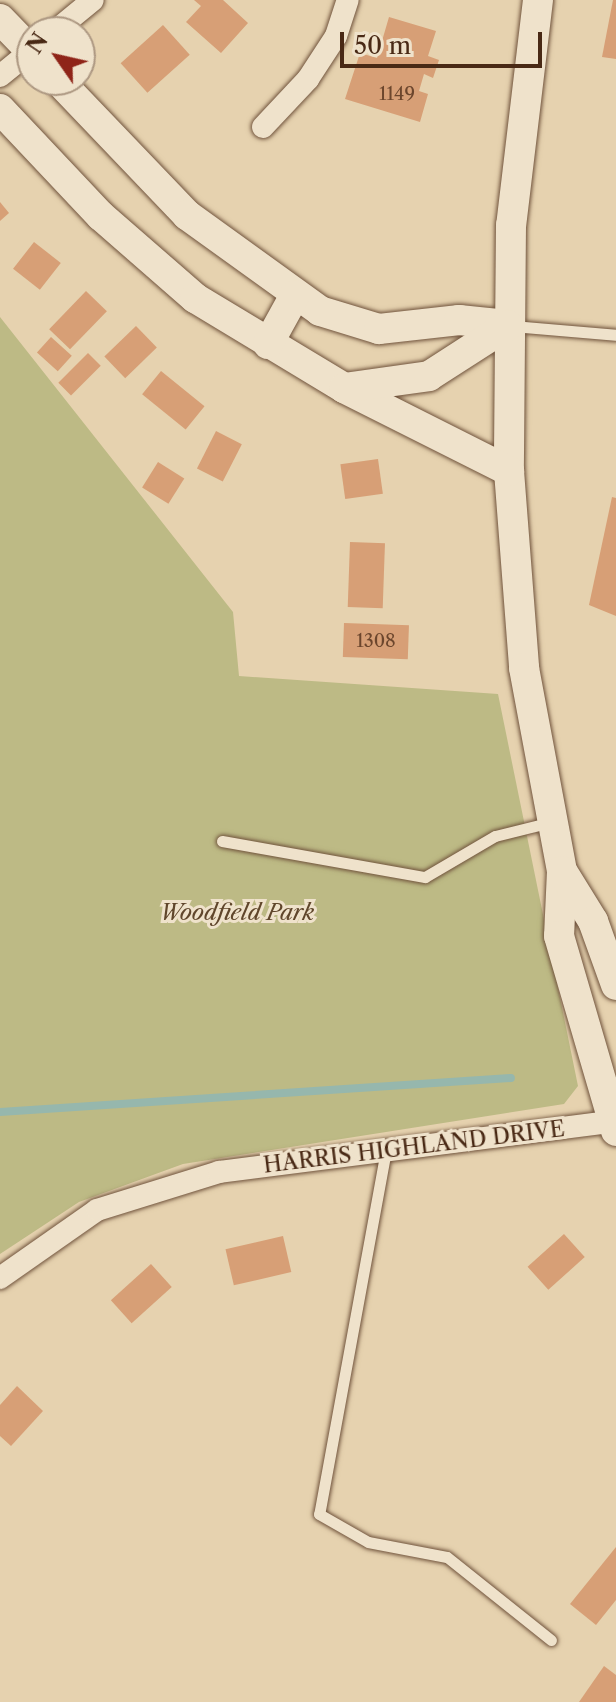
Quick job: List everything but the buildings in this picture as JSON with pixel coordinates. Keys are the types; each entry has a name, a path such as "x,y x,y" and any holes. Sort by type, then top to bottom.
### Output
{"main road":[{"path":"538,0 511,225 509,471 524,668 562,871 559,936 615,1125"},
{"path":"73,96 187,215 295,295 362,327 508,325"},
{"path":"0,109 138,250 268,344 344,388 509,471"},
{"path":"268,344 295,295"},
{"path":"344,388 429,376 508,325"},
{"path":"562,871 593,921 616,985"}],"street":[{"path":"74,16 93,0"},
{"path":"263,127 308,79 336,36 348,0"},
{"path":"0,76 16,63"},
{"name":"HARRIS HIGHLAND DRIVE","path":"0,1278 97,1210 163,1187 387,1145 615,1125"}],"lane":[{"path":"508,325 616,335"},
{"path":"222,841 425,877 495,836 551,822"},
{"path":"387,1145 319,1514 368,1542 447,1557 551,1640"}],"green space":[{"name":"Woodfield Park","path":"0,317 233,612 239,676 498,694 578,1086 564,1104 183,1164 79,1202 0,1254"}],"waterway":[{"path":"0,1112 511,1078"}]}
